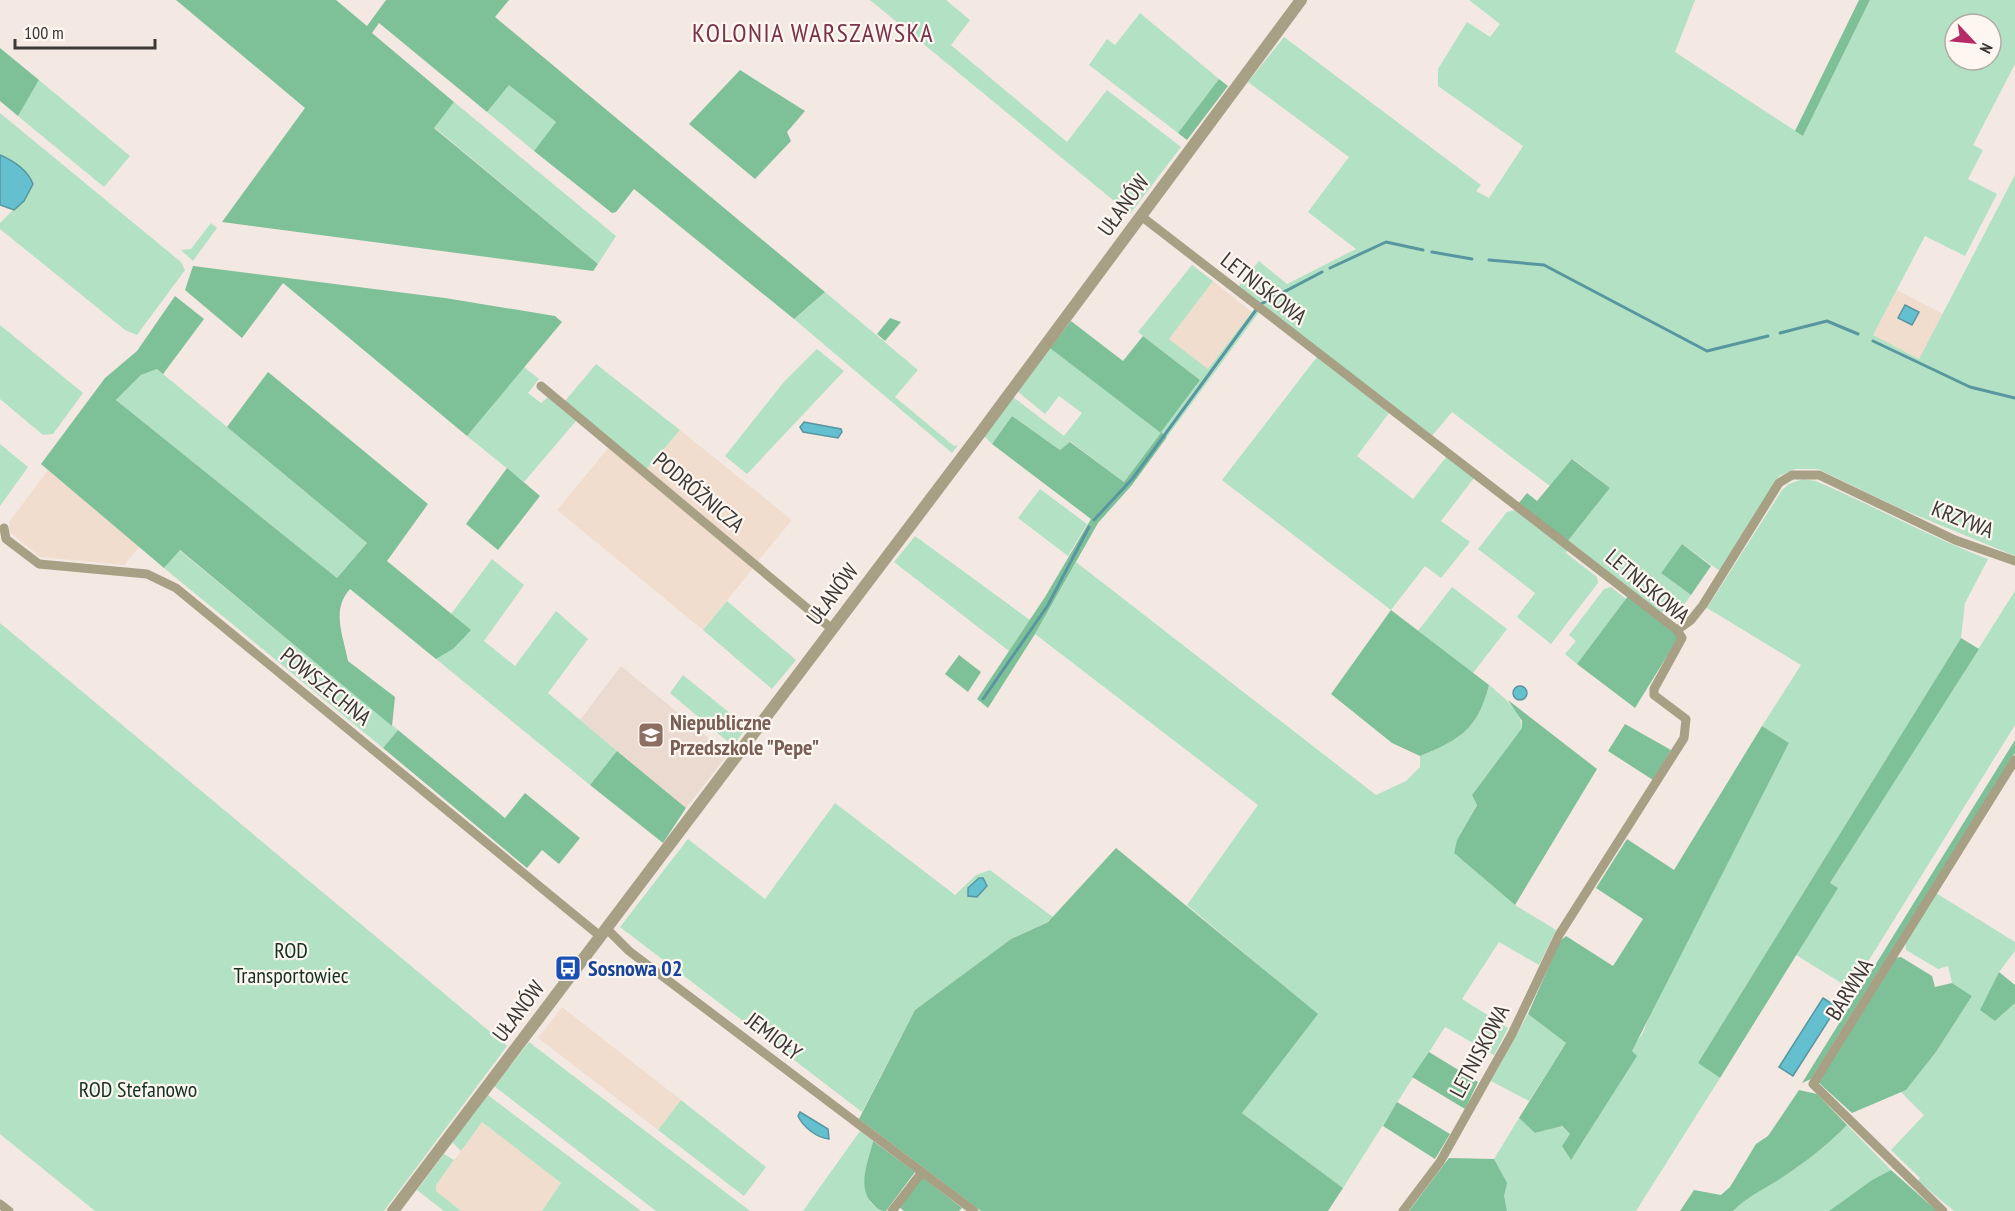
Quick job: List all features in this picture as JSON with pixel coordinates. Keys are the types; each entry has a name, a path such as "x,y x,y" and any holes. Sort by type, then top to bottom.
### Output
{"street":[{"name":"UŁANÓW","path":"393,1211 832,629 1301,0"},
{"name":"LETNISKOWA","path":"1141,216 1677,630 1682,638 1681,645 1654,689 1654,695 1686,719 1684,738 1559,935 1512,1034 1440,1162 1403,1211"},
{"name":"PODRÓŻNICZA","path":"541,386 832,629"},
{"name":"KRZYWA","path":"1677,630 1691,620 1703,606 1784,479 1801,474 1819,475 1955,540 2015,561"},
{"name":"POWSZECHNA","path":"4,528 6,539 39,564 147,574 176,588 603,932"},
{"name":"BARWNA","path":"1943,1211 1813,1084 2015,760"},
{"name":"JEMIOŁY","path":"603,932 974,1211"},
{"path":"892,1211 922,1172"},
{"path":"0,1204 9,1211"}],"shaded area":[{"path":"1213,281 1252,312 1208,369 1169,339"},
{"path":"1897,290 1943,314 1919,359 1872,335"},
{"path":"680,430 792,520 758,561 647,469"},
{"path":"608,448 754,567 703,630 557,510"},
{"path":"48,470 141,545 124,565 40,557 10,532 9,522"},
{"name":"Niepubliczne Przedszkole \"Pepe\"","path":"621,666 728,754 686,808 580,720"},
{"path":"562,1007 681,1100 658,1130 538,1038"},
{"path":"482,1122 561,1183 542,1211 461,1211 436,1192 436,1185"}],"green space":[{"path":"176,0 336,0 367,26 386,0 509,0 495,17 825,292 794,319 634,189 616,212 612,213 534,151 556,122 509,85 487,112 379,23 372,33 454,102 434,128 598,264 593,271 222,222 305,108"},
{"path":"870,0 946,0 970,20 951,45 1067,142 1107,90 1181,147 1130,214"},
{"path":"1469,0 1695,0 1675,52 1803,136 1870,0 2015,0 2015,64 1973,145 1983,150 1968,179 1997,194 1965,256 1925,236 1873,335 1919,359 2015,175 2015,556 1899,508 1818,469 1795,469 1779,476 1720,571 1682,544 1661,573 1691,595 1679,612 1672,613 1666,609 1661,614 1567,542 1610,488 1573,459 1550,486 1452,412 1431,437 1238,287 1259,261 1287,284 1356,249 1308,212 1349,157 1248,82 1284,37 1481,185 1476,191 1489,198 1523,146 1438,86 1438,69 1467,22 1490,37 1500,24"},
{"path":"1859,0 1870,0 1803,136 1795,131"},
{"path":"1140,13 1219,79 1178,133 1089,65 1107,39 1115,45"},
{"path":"0,48 39,80 18,116 0,101"},
{"path":"740,70 805,111 787,132 791,141 755,179 689,124"},
{"path":"1219,79 1228,86 1187,140 1178,133"},
{"path":"39,80 130,156 104,187 18,116"},
{"path":"509,84 556,122 534,151 487,112"},
{"path":"454,102 616,236 598,264 434,127"},
{"path":"0,113 181,262 185,270 137,335 125,330 0,229 0,223 28,195 13,161 0,155"},
{"path":"211,223 217,228 193,261 181,250 191,249"},
{"path":"1192,265 1213,281 1169,339 1208,369 1255,308 1259,312 1167,437 1162,433 1124,482 1071,442 1060,450 1012,416 992,444 984,436 1013,397 1064,436 1082,413 1059,396 1045,414 1017,391 1050,348 1200,380 1138,332"},
{"path":"193,266 445,298 555,316 562,322 467,436 283,283 242,338 185,290"},
{"path":"825,292 918,370 895,397 954,446 958,445 952,453 794,319"},
{"path":"175,296 204,319 163,374 157,369 141,375 116,400 337,578 367,543 227,427 268,372 428,504 387,561 471,630 453,649 436,659 350,589 341,605 341,632 348,661 395,697 392,726 180,550 164,568 41,464 105,378 137,351"},
{"path":"890,318 901,322 885,341 877,334"},
{"path":"1071,321 1123,361 1143,336 1200,380 1161,432 1167,437 1132,485 1098,523 1035,634 988,708 977,699 1045,597 1091,519 992,444 1012,416 1060,450 1070,442 1124,482 1161,433 1050,348"},
{"path":"0,325 83,393 53,434 43,435 0,399"},
{"path":"817,349 844,371 747,474 725,456 783,383"},
{"path":"1317,357 1389,413 1357,456 1413,499 1447,456 1474,478 1441,521 1470,542 1441,578 1425,566 1391,610 1222,480"},
{"path":"596,364 680,430 647,469 565,401"},
{"path":"524,367 539,379 528,393 541,403 548,397 576,421 524,482 467,436"},
{"path":"157,369 367,543 337,578 116,400 141,375"},
{"path":"0,444 28,467 0,506"},
{"path":"1572,459 1610,488 1567,542 1518,504 1527,493 1537,501"},
{"path":"507,468 540,496 498,550 466,524"},
{"path":"1803,479 1816,481 1988,559 1965,603 1961,638 1698,1063 1720,1078 1636,1211 1507,1211 1494,1159 1519,1118 1535,1133 1561,1126 1570,1134 1643,1033 1652,1009 1789,743 1762,726 1801,665 1707,608 1782,490 1789,484"},
{"path":"1040,489 1087,524 1068,556 1018,518"},
{"path":"1515,510 1568,550 1566,553 1597,577 1598,583 1551,644 1517,617 1535,593 1478,549 1507,512"},
{"path":"915,536 1030,620 1009,651 894,562"},
{"path":"1682,544 1711,566 1691,595 1661,573"},
{"path":"179,550 398,730 383,748 164,568"},
{"path":"492,559 524,585 484,641 515,666 556,611 588,639 548,693 617,751 590,785 436,659 453,649 470,630 451,614"},
{"path":"1076,562 1376,795 1406,781 1420,767 1420,756 1457,738 1465,731 1479,712 1489,685 1510,704 1521,721 1522,728 1472,795 1477,804 1457,840 1454,853 1515,905 1556,930 1539,965 1499,942 1462,999 1508,1028 1494,1055 1445,1027 1343,1188 1242,1113 1317,1014 1187,905 1258,805 1035,634"},
{"path":"1452,587 1507,629 1473,673 1418,631"},
{"path":"1611,587 1626,599 1577,664 1565,654 1576,641 1569,635 1604,589"},
{"path":"2015,591 2015,725 1851,989 1796,955 1837,888 1830,883"},
{"path":"1628,596 1680,635 1635,708 1577,664"},
{"path":"727,601 796,660 772,689 703,630"},
{"path":"1391,610 1489,685 1485,700 1473,723 1457,738 1420,756 1392,743 1331,694"},
{"path":"0,623 507,1046 384,1211 95,1211 0,1134"},
{"path":"1961,638 1979,649 1830,883 1838,888 1720,1078 1698,1063"},
{"path":"959,655 981,672 968,692 945,674"},
{"path":"683,675 747,727 733,746 670,693"},
{"path":"1508,700 1597,769 1515,905 1454,853 1457,840 1477,805 1472,795 1522,728 1522,721"},
{"path":"1625,724 1671,750 1653,780 1608,751"},
{"path":"1762,726 1789,743 1632,1051 1637,1056 1571,1160 1562,1146 1570,1134 1562,1126 1535,1133 1519,1118 1566,1043 1528,1014 1560,941 1566,936 1613,966 1643,919 1596,888 1627,839 1674,870"},
{"path":"398,730 505,818 525,793 580,838 559,864 542,850 527,868 383,748"},
{"path":"2015,740 2015,753 1811,1079 1802,1083"},
{"path":"617,751 686,808 663,843 590,785"},
{"path":"835,803 955,895 976,875 990,870 1053,917 1011,939 915,1010 862,1112 620,927 688,839 765,899"},
{"path":"1116,848 1318,1014 1242,1113 1343,1188 1328,1211 981,1211 859,1119 915,1010 1011,939 1048,922"},
{"path":"1936,893 2015,942 2015,951 1999,972 1981,1010 1995,1021 2015,1003 2015,1211 1954,1211 1918,1181 1920,1178 1891,1150 1924,1115 1900,1091 1906,1090 1936,1052 1972,996 1952,983 1948,966 1938,969 1906,950 1905,943"},
{"path":"1901,957 1932,976 1935,987 1952,983 1972,996 1936,1052 1906,1090 1852,1113 1818,1082 1895,958"},
{"path":"1999,972 2015,985 2015,1003 1995,1021 1980,1010"},
{"path":"1528,1014 1566,1043 1529,1101 1491,1081"},
{"path":"529,1042 750,1211 656,1211 494,1086"},
{"path":"1429,1052 1478,1082 1465,1109 1412,1077"},
{"path":"1799,1090 1817,1094 1847,1125 1806,1160 1733,1211 1680,1211 1694,1190 1721,1195 1730,1187 1756,1144 1768,1136"},
{"path":"488,1095 641,1211 542,1211 561,1183 482,1122 461,1151 452,1142"},
{"path":"681,1100 766,1167 744,1196 658,1130"},
{"path":"1397,1102 1450,1134 1435,1159 1383,1126"},
{"path":"1847,1125 1891,1170 1872,1180 1829,1211 1733,1211 1806,1160"},
{"path":"860,1131 873,1141 870,1156 870,1202 881,1211 803,1211"},
{"path":"873,1141 915,1172 886,1211 875,1206 865,1191 865,1174"},
{"path":"444,1154 454,1160 436,1185 436,1191 461,1211 444,1211 417,1190"},
{"path":"1449,1158 1494,1159 1507,1183 1504,1196 1507,1211 1409,1211"},
{"path":"1891,1170 1937,1211 1829,1211 1872,1180"},
{"path":"922,1177 962,1208 959,1211 904,1211 899,1207"}],"water":[{"path":"0,155 20,166 33,184 24,201 14,210 0,205"},
{"path":"1905,305 1919,312 1912,325 1898,318"},
{"path":"804,422 841,429 842,432 838,438 803,432 800,427"},
{"path":"1520,686 1525,688 1527,693 1525,698 1520,700 1515,698 1513,693 1515,688"},
{"path":"979,878 983,878 987,886 977,897 968,896 968,888"},
{"path":"1823,998 1837,1007 1793,1076 1779,1067"},
{"path":"800,1112 828,1129 829,1139 820,1137 807,1128 798,1116"}],"waterway":[{"path":"1330,268 1386,242 1423,250"},
{"path":"1432,252 1472,259"},
{"path":"1489,260 1544,265 1707,351 1768,336"},
{"path":"1261,304 1322,272"},
{"path":"1094,520 1133,478 1256,310"},
{"path":"1780,333 1827,321 1858,334"},
{"path":"1873,341 1970,387 2015,398"},
{"path":"983,699 1048,605 1089,527"}],"place":[{"name":"Niepubliczne Przedszkole \"Pepe\"","path":"651,735"},
{"name":"Sosnowa 02","path":"568,968"}],"district":[{"name":"KOLONIA WARSZAWSKA","path":"813,33"}],"park label":[{"name":"ROD Transportowiec","path":"291,962"},
{"name":"ROD Stefanowo","path":"138,1089"}]}
